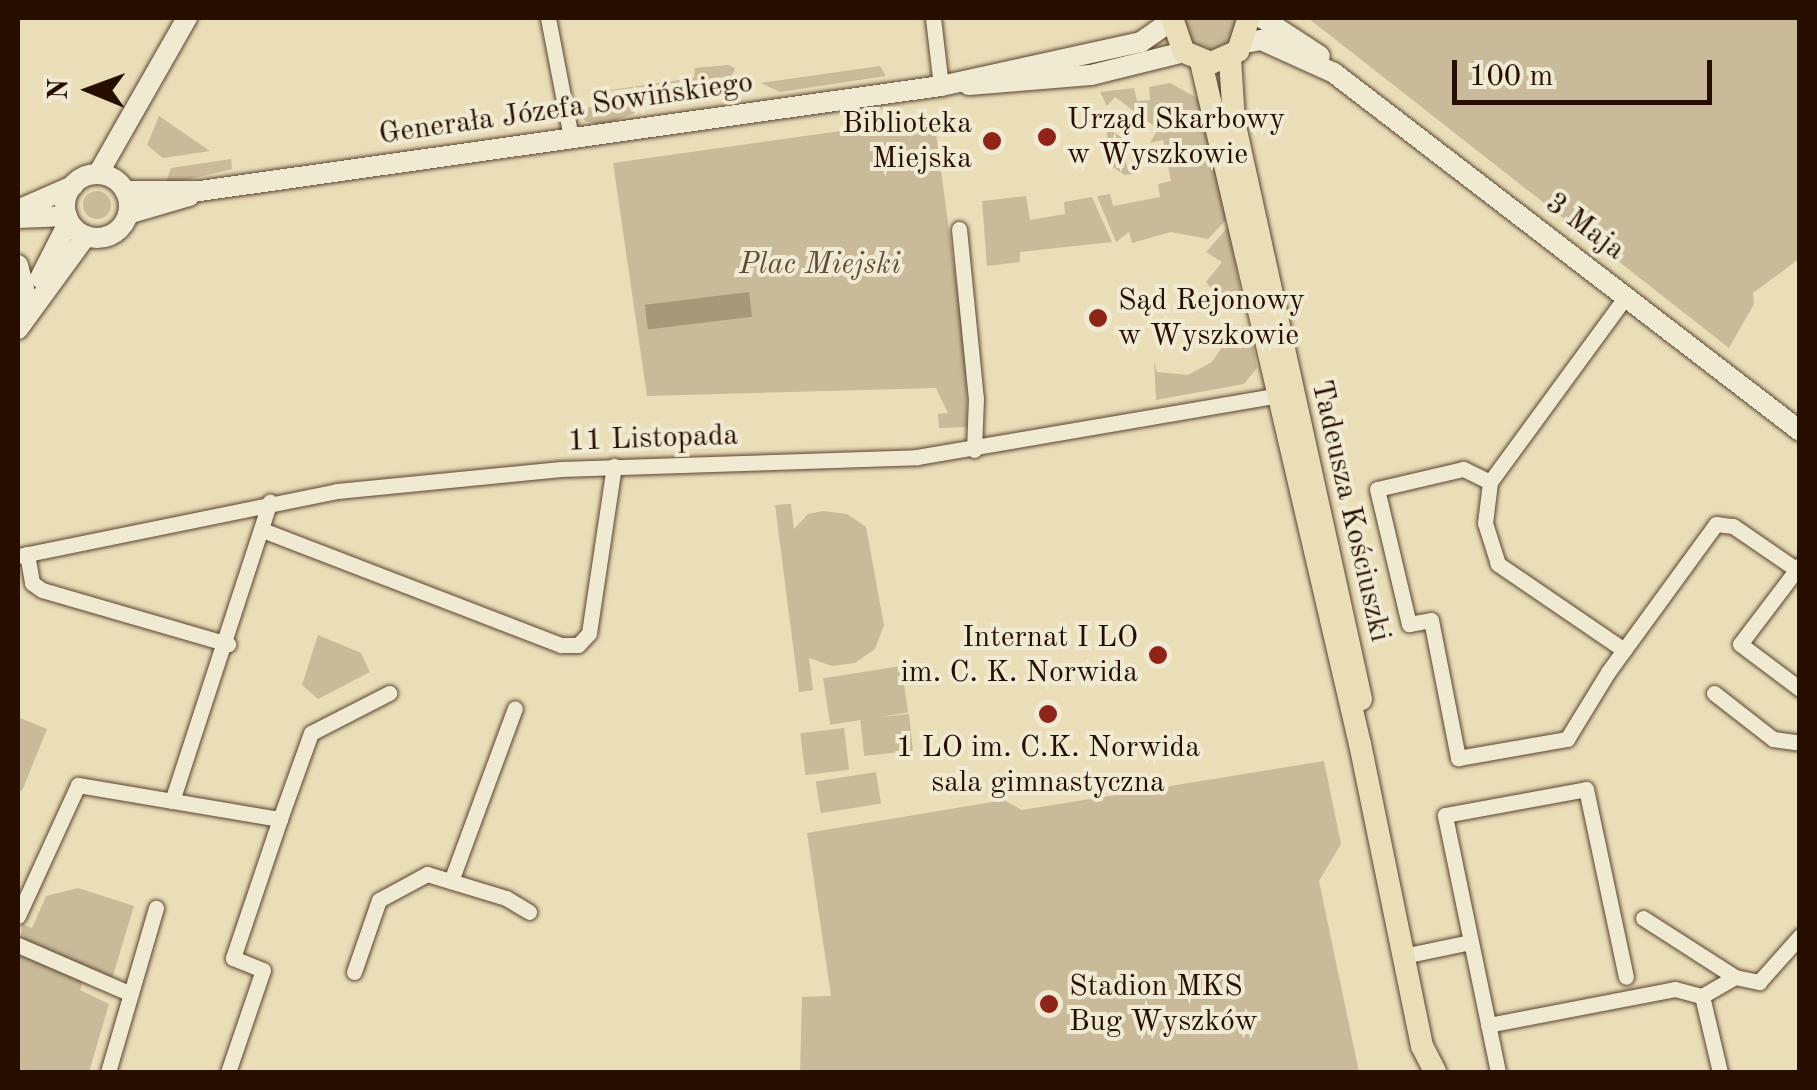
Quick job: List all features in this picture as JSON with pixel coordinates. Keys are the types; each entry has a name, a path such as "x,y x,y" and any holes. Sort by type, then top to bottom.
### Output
{"main road":[{"name":"Tadeusza Kościuszki","path":"1249,18 1237,50 1234,121 1284,395"},
{"name":"Tadeusza Kościuszki","path":"1172,19 1192,57 1351,642 1362,704 1360,744 1422,1046 1421,1072"},
{"path":"1192,57 1237,50"},
{"name":"Tadeusza Kościuszki","path":"1422,1046 1435,1072"}],"street":[{"path":"18,218 68,218 86,236 112,235 128,214 113,182 136,104 187,18"},
{"path":"548,18 571,138"},
{"path":"933,18 941,86"},
{"name":"3 Maja","path":"1262,18 1800,430"},
{"name":"Generała Józefa Sowińskiego","path":"128,214 200,191 941,86 1141,42 1172,19"},
{"name":"3 Maja","path":"1237,50 1261,40 1334,73"},
{"name":"Generała Józefa Sowińskiego","path":"941,86 1022,85 1192,57"},
{"path":"18,210 73,186 113,182"},
{"name":"Generała Józefa Sowińskiego","path":"113,182 200,191"},
{"path":"18,329 68,218 73,186"},
{"path":"959,229 976,398 974,450"},
{"path":"29,308 86,236"},
{"path":"18,265 29,308"},
{"path":"1624,650 1498,564 1486,524 1490,482 1626,296"},
{"name":"11 Listopada","path":"22,555 270,502 409,482 614,466 841,462 974,450 1284,395"},
{"path":"266,531 561,645 578,646 589,633 614,466"},
{"path":"1490,482 1463,469 1377,489 1409,624 1431,620 1458,758 1567,740 1624,650 1716,524 1734,526 1797,574 1740,644 1800,689"},
{"path":"172,801 266,531 270,502"},
{"path":"22,555 32,583 42,590 228,644"},
{"path":"1714,693 1772,739 1800,743"},
{"path":"228,1072 263,970 233,958 312,733 389,694"},
{"path":"451,881 515,708"},
{"path":"18,916 78,785 280,819"},
{"path":"1498,1072 1445,815 1586,789 1626,977"},
{"path":"354,972 378,900 427,874 529,912"},
{"path":"108,1072 156,908"},
{"path":"1643,918 1735,977 1759,982 1800,936"},
{"path":"1403,956 1470,942"},
{"path":"18,945 132,994"},
{"path":"1488,1025 1675,989 1702,996 1735,977"},
{"path":"1702,996 1720,1072"}],"green space":[{"path":"1184,18 1237,19 1229,44 1213,51 1189,41"},
{"path":"1308,18 1799,18 1799,259 1753,293 1754,304 1729,348"},
{"path":"880,66 886,76 780,92 761,83"},
{"path":"695,68 735,68 732,76 575,95 694,78"},
{"path":"1170,83 1201,100 1226,220 1208,239 1171,232 1132,243 1129,232 1116,242 1097,196 1110,194 1113,206 1160,197 1158,184 1171,181 1163,140 1150,143 1158,129 1115,97 1107,106 1100,92 1134,88 1137,101 1150,100 1149,87"},
{"path":"632,101 635,113 603,125 585,121 576,109"},
{"path":"159,116 210,151 163,158 147,145"},
{"name":"Plac Miejski","path":"934,118 966,357 967,427 939,428 938,414 948,413 936,388 647,396 613,163"},
{"path":"1106,127 1134,146 1123,148 1128,171 1141,172 1125,175 1111,166"},
{"path":"231,159 232,169 165,185 171,168"},
{"path":"97,191 107,195 111,205 107,215 97,219 87,215 83,205 87,195"},
{"path":"1026,196 1030,220 1065,214 1064,202 1092,197 1112,242 1020,252 1020,262 987,266 982,201"},
{"path":"1228,227 1243,304 1194,308 1219,298 1206,282 1222,262 1206,252"},
{"path":"1249,326 1257,368 1244,384 1156,400 1154,361 1157,372 1188,375 1212,362 1224,344 1200,331"},
{"path":"791,504 794,529 808,514 823,511 847,514 866,527 884,625 875,649 855,663 832,666 809,658 813,690 799,692 775,505"},
{"path":"318,635 361,653 370,672 318,699 302,685"},
{"path":"901,666 908,712 830,725 823,678"},
{"path":"909,714 913,751 864,756 860,719"},
{"path":"18,717 47,729 22,791 18,790"},
{"path":"844,728 849,770 805,775 800,733"},
{"path":"1324,761 1341,844 1319,881 1359,1072 800,1072 802,997 831,996 807,833 1004,800 1022,810"},
{"path":"876,772 881,804 821,813 816,782"},
{"path":"78,888 134,906 111,982 20,940 22,924 32,928 46,896"},
{"path":"18,954 83,981 80,990 109,1004 89,1072 18,1072"}],"shaded area":[{"path":"749,292 752,317 648,330 645,305"}],"place":[{"name":"Urząd Skarbowy w Wyszkowie","path":"1047,137"},
{"name":"Biblioteka Miejska","path":"992,141"},
{"name":"Sąd Rejonowy w Wyszkowie","path":"1098,318"},
{"name":"Internat I LO im. C. K. Norwida","path":"1158,655"},
{"name":"1 LO im. C.K. Norwida sala gimnastyczna","path":"1048,714"},
{"name":"Stadion MKS Bug Wyszków","path":"1049,1004"}]}
